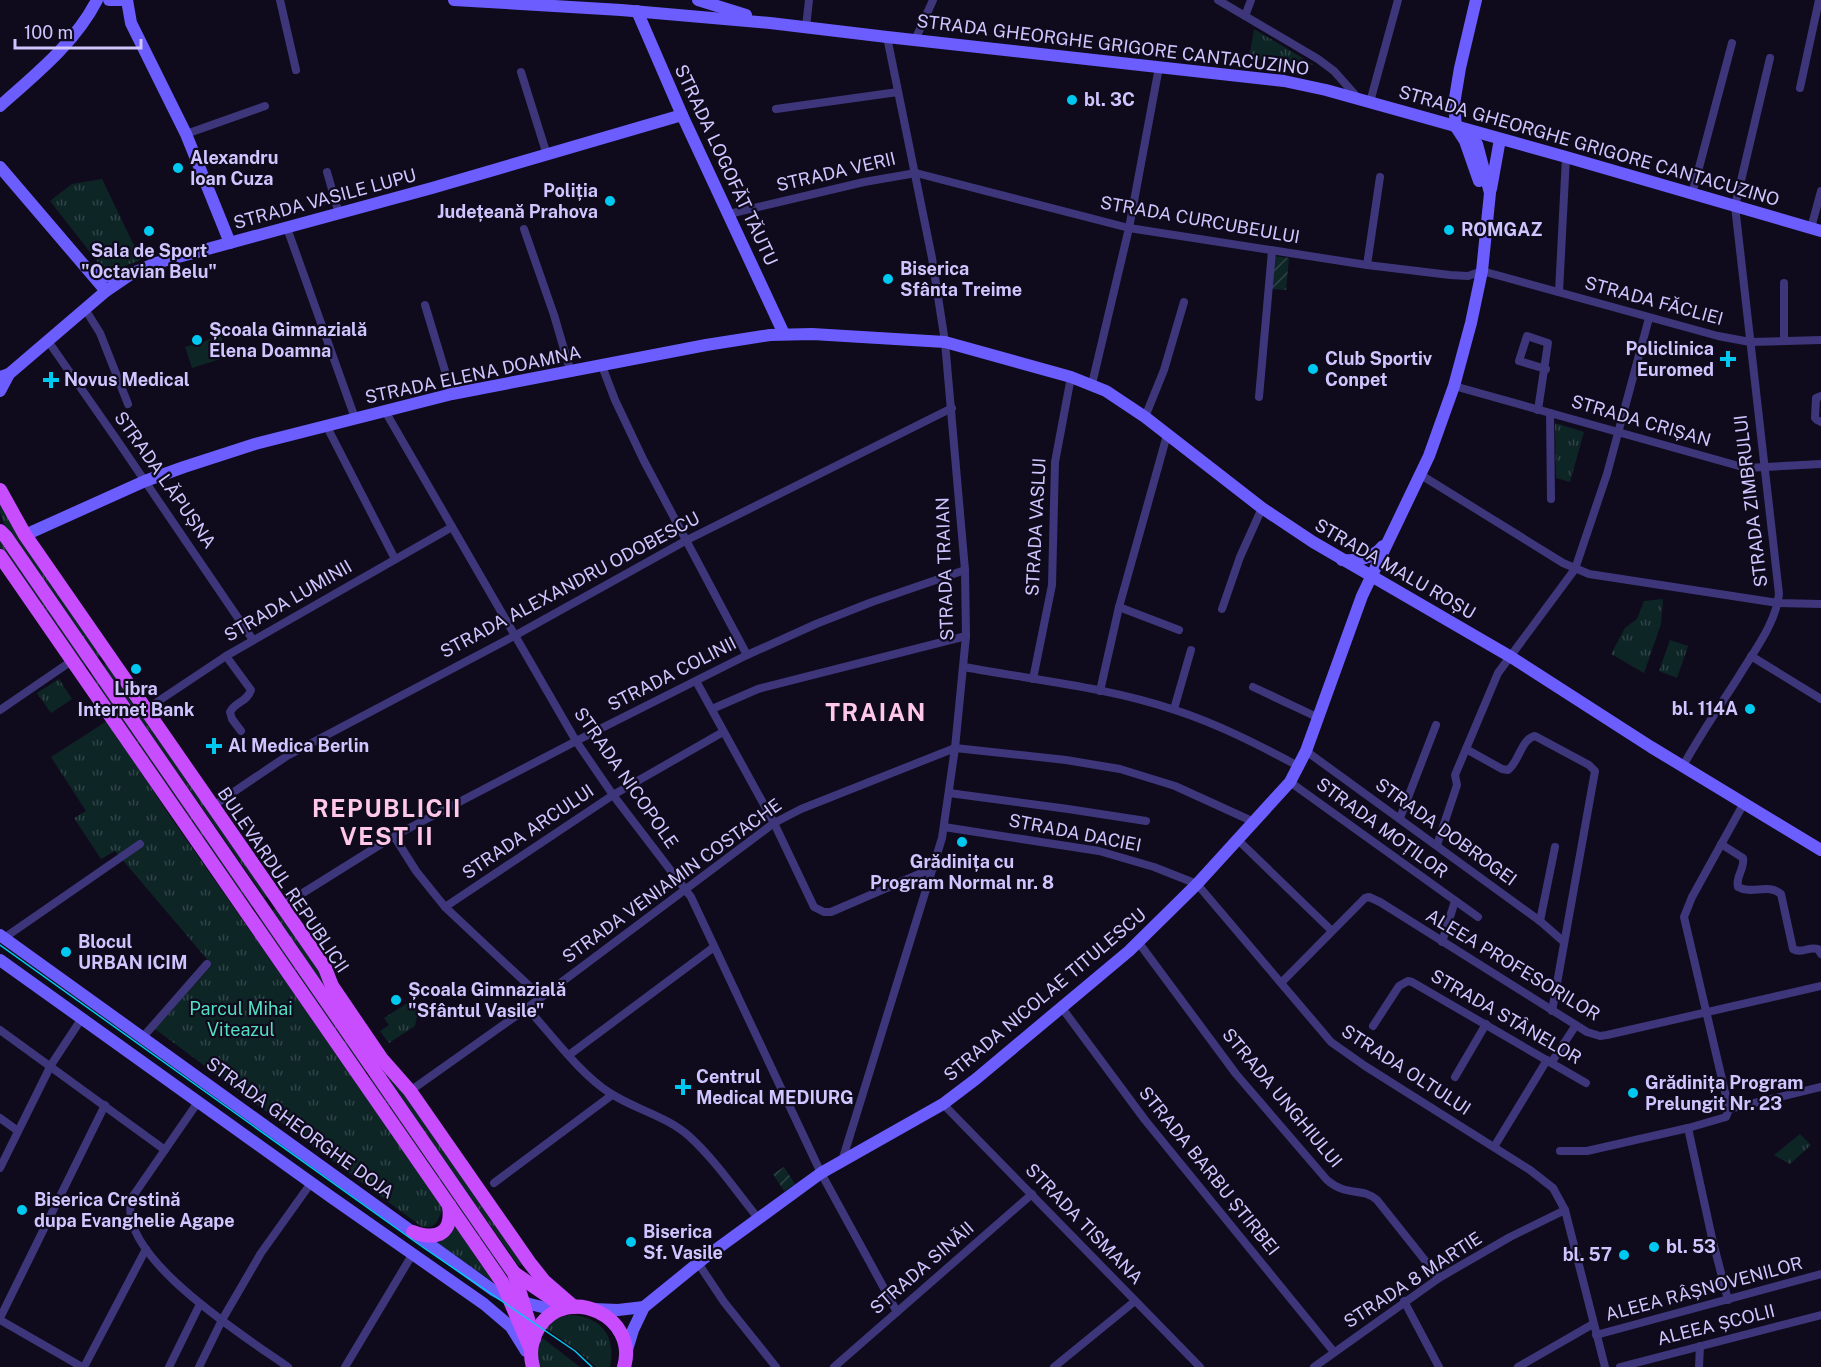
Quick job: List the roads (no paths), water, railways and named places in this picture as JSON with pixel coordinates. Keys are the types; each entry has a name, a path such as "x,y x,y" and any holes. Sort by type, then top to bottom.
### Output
{"main road":[{"path":"109,0 122,0"},
{"path":"127,0 131,23 186,134 230,243"},
{"name":"STRADA GHEORGHE GRIGORE CANTACUZINO","path":"454,0 620,5 637,11 770,23 1284,81 1364,100 1566,156 1816,229"},
{"path":"698,0 770,23"},
{"path":"1476,0 1454,105 1456,127 1465,141 1484,195 1488,214"},
{"path":"0,105 57,53 81,27 94,3"},
{"name":"STRADA LOGOFĂT TĂUTU","path":"637,11 682,115 784,334"},
{"name":"STRADA VASILE LUPU","path":"0,391 4,376 106,291 122,279 156,263 339,214 682,115"},
{"path":"1456,127 1471,136 1477,144 1490,193"},
{"name":"STRADA NICOLAE TITULESCU","path":"626,1353 633,1330 644,1307 698,1263 821,1173 943,1104 1062,1008 1139,942 1197,884 1290,782 1300,766 1319,718 1362,596 1421,475 1454,386 1482,271 1490,193 1500,139"},
{"path":"0,167 106,291"},
{"path":"91,273 122,279"},
{"path":"87,307 91,273"},
{"name":"STRADA ELENA DOAMNA","path":"25,535 144,481 255,444 452,394 571,373 706,345 784,334 945,342"},
{"name":"STRADA MALU ROȘU","path":"945,342 1092,384 1145,417 1262,508 1340,560 1511,657 1821,850"},
{"name":"BULEVARDUL REPUBLICII","path":"0,490 25,535 325,968 332,986 381,1058 410,1090 529,1262 565,1309"},
{"name":"BULEVARDUL REPUBLICII","path":"0,522 3,534 514,1273 565,1309"},
{"path":"1340,560 1364,559 1380,550 1390,538"},
{"name":"BULEVARDUL REPUBLICII","path":"0,556 516,1301"},
{"name":"STRADA GHEORGHE DOJA","path":"2,936 493,1290 516,1301 565,1309"},
{"name":"STRADA GHEORGHE DOJA","path":"0,960 500,1316 532,1355"},
{"path":"413,1232 434,1236 443,1232 448,1226 450,1217 448,1205"},
{"name":"BULEVARDUL REPUBLICII","path":"514,1273 516,1301 532,1355"},
{"path":"532,1355 541,1324 565,1309 618,1310 644,1307"},
{"path":"593,1309 610,1318 622,1334 626,1353 624,1367"}],"street":[{"path":"280,0 296,70"},
{"path":"806,27 809,0"},
{"path":"915,40 933,0"},
{"path":"1218,0 1318,59 1364,100 1398,0"},
{"path":"1245,16 1251,0"},
{"path":"1800,88 1819,0"},
{"name":"STRADA TRAIAN","path":"842,1161 944,827 955,748 966,636 965,570 945,342 935,273 916,173 887,37"},
{"path":"1692,194 1732,43"},
{"name":"STRADA ZIMBRULUI","path":"1683,766 1751,656 1774,616 1778,603 1779,594 1735,206 1770,58"},
{"path":"1092,384 1129,228 1159,67"},
{"path":"521,72 547,155"},
{"path":"776,109 898,92"},
{"path":"186,134 265,106"},
{"path":"1559,292 1566,156"},
{"path":"327,172 339,214"},
{"name":"STRADA CURCUBEULUI","path":"916,173 1129,228 1367,265 1461,276 1482,271"},
{"name":"STRADA VERII","path":"729,214 875,180 916,173"},
{"path":"1367,265 1380,177"},
{"path":"1816,229 1821,191"},
{"path":"287,228 355,418"},
{"path":"524,229 554,315 571,373"},
{"path":"1259,397 1272,250"},
{"name":"STRADA FĂCLIEI","path":"1482,271 1718,336 1750,342 1821,340"},
{"path":"1784,283 1784,341"},
{"path":"1145,417 1164,370 1184,302"},
{"path":"425,305 452,394"},
{"path":"87,307 128,404"},
{"path":"1437,845 1457,784 1455,775 1498,672 1575,569 1598,504 1648,318"},
{"name":"STRADA LĂPUȘNA","path":"48,341 254,640"},
{"path":"602,366 639,451 747,655"},
{"path":"1538,410 1546,369"},
{"name":"STRADA VASLUI","path":"1033,679 1053,576 1055,462 1071,377"},
{"name":"STRADA CRIȘAN","path":"1454,386 1746,468 1821,464"},
{"path":"1821,396 1816,398 1815,418 1821,422"},
{"name":"STRADA ALEXANDRU ODOBESCU","path":"213,806 287,756 687,540 952,408"},
{"name":"STRADA NICOPOLE","path":"385,411 576,741 613,795 685,888 821,1173 897,1312"},
{"path":"1550,413 1551,499"},
{"path":"326,425 395,559"},
{"path":"1100,691 1119,607 1167,435"},
{"path":"1421,475 1575,569 1589,574 1778,603 1821,604"},
{"path":"1222,609 1240,557 1262,508"},
{"name":"STRADA LUMINII","path":"145,710 226,656 452,527"},
{"name":"STRADA COLINII","path":"282,906 394,837 576,741 747,655 872,602 965,570"},
{"path":"1119,607 1179,630"},
{"path":"712,709 758,689 966,636"},
{"path":"1174,709 1191,650"},
{"path":"226,656 251,690 248,697 230,712 232,719 242,731"},
{"path":"1751,656 1821,699"},
{"path":"0,710 73,660"},
{"path":"964,667 1100,691 1174,709 1226,729 1300,766"},
{"path":"696,681 774,823 814,907 824,912 831,912 933,868"},
{"path":"1253,687 1319,718"},
{"path":"1400,818 1436,725"},
{"name":"STRADA ARCULUI","path":"445,907 613,795 723,732"},
{"path":"1466,749 1508,770 1513,766 1529,738 1535,736 1589,765 1595,771 1552,1011"},
{"name":"STRADA VENIAMIN COSTACHE","path":"410,1090 527,1008 774,823 801,809 955,748 1066,760 1120,769 1175,786 1254,822"},
{"name":"STRADA DOBROGEI","path":"1306,751 1540,921 1564,942"},
{"name":"STRADA MOȚILOR","path":"1290,782 1478,917"},
{"path":"949,793 1068,808 1146,821"},
{"path":"1560,1151 1587,1151 1726,1117 1729,1109 1684,917 1692,897 1744,803"},
{"name":"STRADA DACIEI","path":"944,827 1099,851 1154,867 1197,884"},
{"path":"394,837 416,871 445,907 541,997"},
{"path":"1238,840 1332,931 1281,984"},
{"path":"2,936 140,844"},
{"path":"1721,844 1743,858 1743,867 1737,880 1738,887 1746,890 1774,889 1781,894 1792,949 1799,951 1813,947 1821,954"},
{"path":"1540,921 1555,847"},
{"name":"STRADA OLTULUI","path":"1197,884 1321,1032 1342,1051 1542,1178 1552,1188 1565,1209"},
{"name":"ALEEA PROFESORILOR","path":"1332,931 1365,898 1369,897 1552,1011 1587,1032 1600,1036 1821,986"},
{"name":"STRADA MOȚILOR","path":"1442,942 1455,901"},
{"name":"STRADA UNGHIULUI","path":"1139,942 1236,1074 1327,1180 1342,1191 1367,1193 1377,1200 1439,1278"},
{"path":"569,1055 714,947"},
{"path":"143,1038 207,964"},
{"name":"STRADA STÂNELOR","path":"1373,1026 1398,986 1408,981 1433,993 1586,1083"},
{"path":"527,1008 602,1088 672,1124 690,1137 758,1218"},
{"name":"STRADA BARBU ȘTIRBEI","path":"1062,1008 1144,1120 1334,1352"},
{"path":"0,1168 51,1065 81,1018"},
{"path":"1455,1077 1486,1024"},
{"path":"1494,1147 1576,1025"},
{"path":"0,1030 165,1150"},
{"path":"1729,1109 1821,1088"},
{"path":"494,1183 612,1095"},
{"path":"198,1102 133,1196 130,1207 131,1220 147,1250 164,1270 200,1304 278,1364 288,1367"},
{"name":"STRADA TISMANA","path":"943,1104 1200,1367"},
{"path":"105,1105 0,1319 83,1367 147,1250"},
{"path":"0,1118 18,1131"},
{"path":"1688,1128 1728,1300"},
{"path":"199,1367 222,1320 261,1253 311,1183"},
{"name":"STRADA SINĂII","path":"834,1367 1032,1194"},
{"path":"1565,1209 1605,1367"},
{"name":"STRADA 8 MARTIE","path":"1314,1367 1439,1278 1510,1237 1565,1209"},
{"path":"345,1367 412,1255"},
{"path":"698,1263 724,1302 776,1367"},
{"name":"ALEEA RÂȘNOVENILOR","path":"1596,1335 1821,1274"},
{"path":"1054,1367 1136,1301"},
{"path":"1404,1301 1439,1367"},
{"path":"169,1367 200,1304"},
{"name":"ALEEA ȘCOLII","path":"1620,1367 1821,1315"},
{"path":"1518,1367 1593,1324"},
{"path":"1699,1367 1700,1346"}],"tram line":[{"path":"0,945 424,1248 575,1351 592,1367"}],"place":[{"name":"bl. 3C","path":"1072,100"},
{"name":"Alexandru Ioan Cuza","path":"178,168"},
{"name":"Poliția Județeană Prahova","path":"610,201"},
{"name":"ROMGAZ","path":"1449,230"},
{"name":"Sala de Sport \"Octavian Belu\"","path":"149,231"},
{"name":"Biserica Sfânta Treime","path":"888,279"},
{"name":"Școala Gimnazială Elena Doamna","path":"197,340"},
{"name":"Policlinica Euromed","path":"1728,359"},
{"name":"Club Sportiv Conpet","path":"1313,369"},
{"name":"Novus Medical","path":"51,380"},
{"name":"Libra Internet Bank","path":"136,669"},
{"name":"bl. 114A","path":"1750,709"},
{"name":"Al Medica Berlin","path":"214,746"},
{"name":"Grădinița cu Program Normal nr. 8","path":"962,842"},
{"name":"Blocul URBAN ICIM","path":"66,952"},
{"name":"Școala Gimnazială \"Sfântul Vasile\"","path":"396,1000"},
{"name":"Centrul Medical MEDIURG","path":"683,1087"},
{"name":"Grădinița Program Prelungit Nr. 23","path":"1633,1093"},
{"name":"Biserica Crestină dupa Evanghelie Agape","path":"22,1210"},
{"name":"Biserica Sf. Vasile","path":"631,1242"},
{"name":"bl. 53","path":"1654,1247"},
{"name":"bl. 57","path":"1624,1255"}],"district":[{"name":"TRAIAN","path":"876,713"},
{"name":"REPUBLICII VEST II","path":"387,823"}],"park label":[{"name":"Parcul Mihai Viteazul","path":"241,1019"}]}
